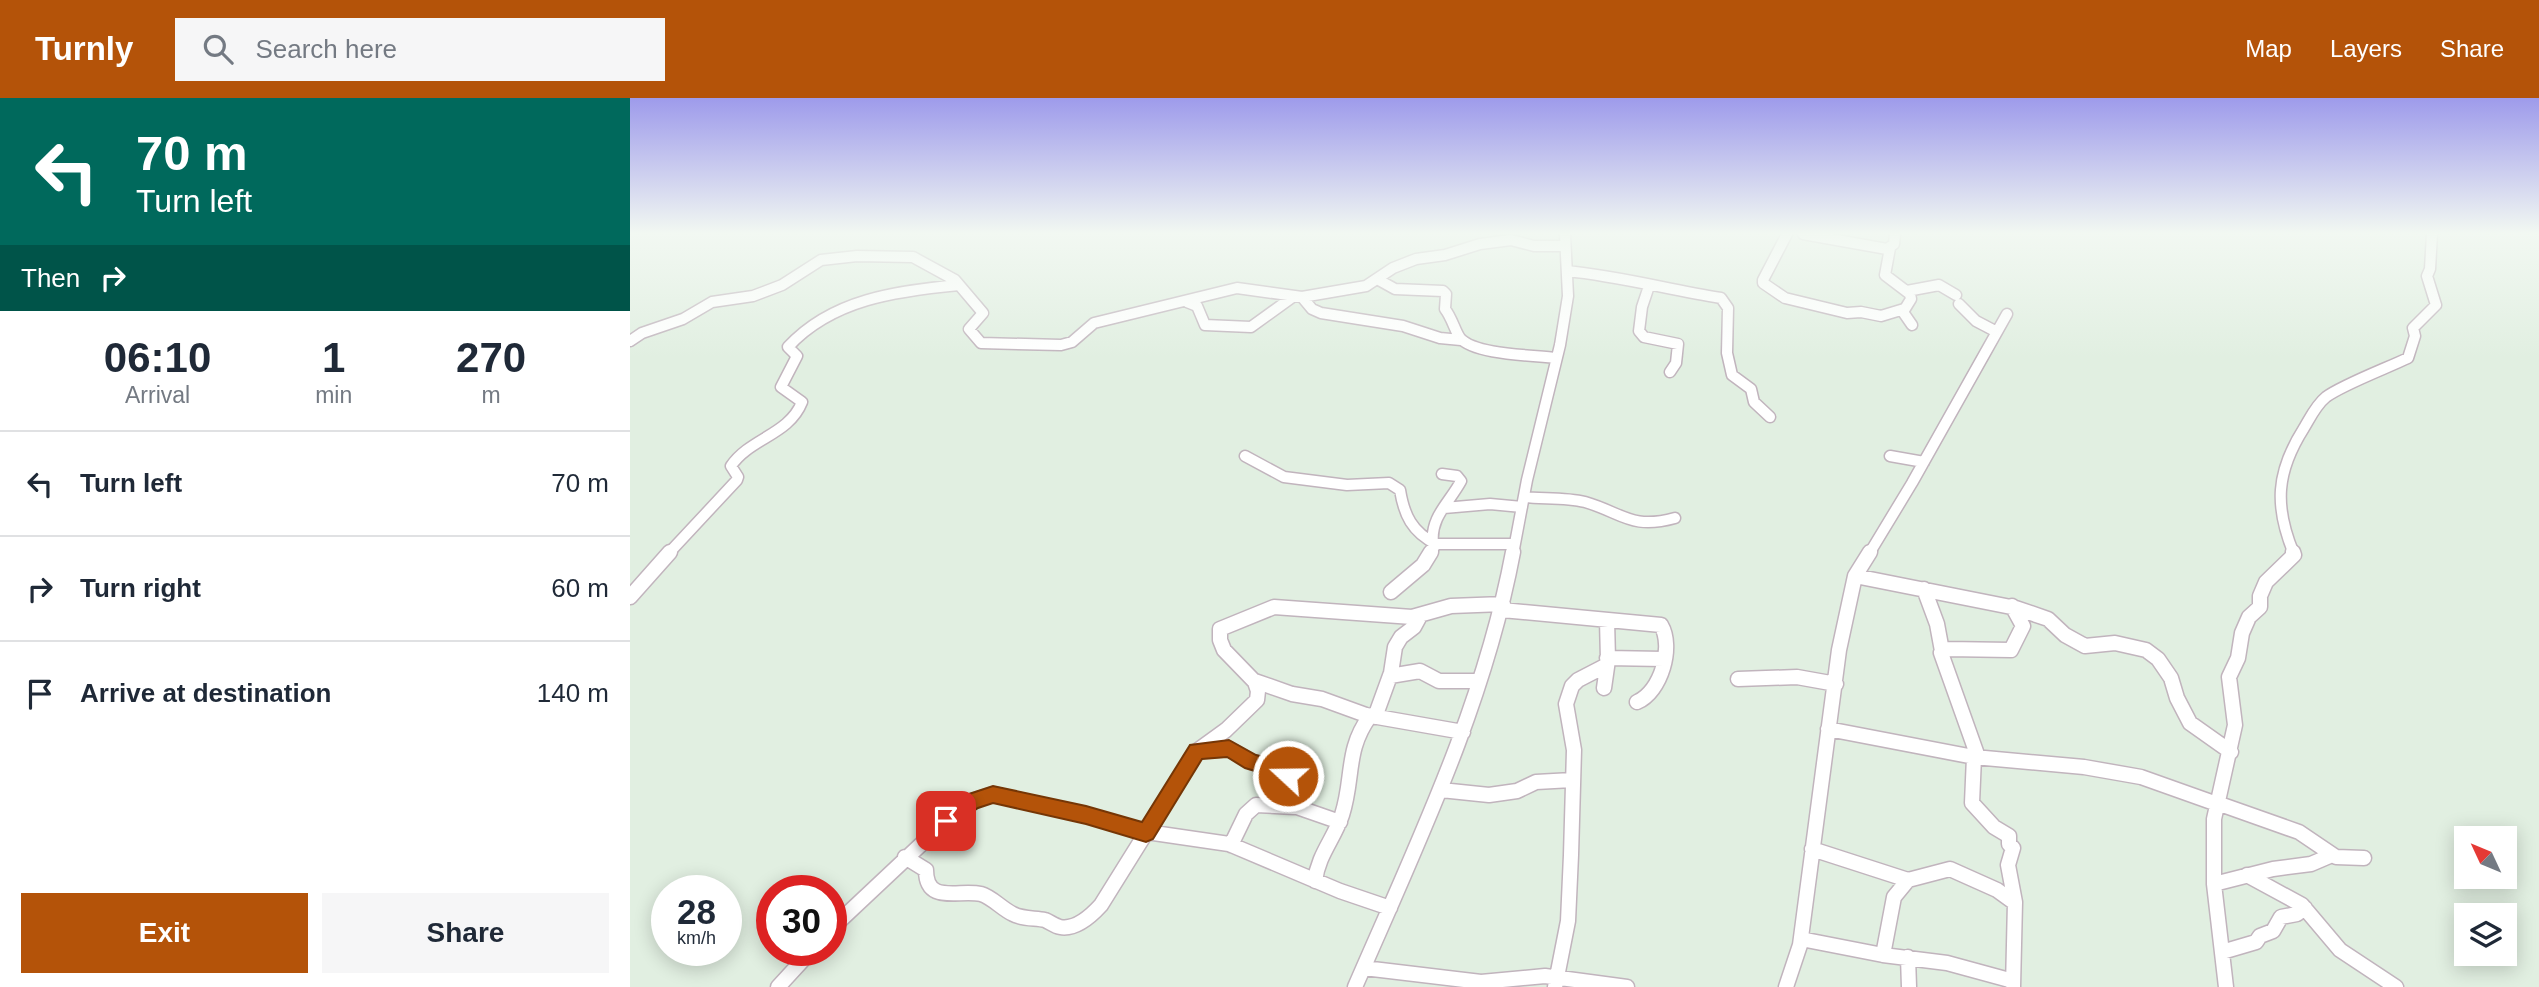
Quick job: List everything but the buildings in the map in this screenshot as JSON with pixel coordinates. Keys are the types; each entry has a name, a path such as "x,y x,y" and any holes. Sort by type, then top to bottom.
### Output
{"street":[{"path":"630,341 712,302 760,295 797,275"},
{"path":"949,275 971,294 983,313 969,329 981,343 997,346 1015,343 1066,344 1094,323 1237,288 1298,296 1355,290 1384,275"},
{"path":"1355,987 1441,790 1463,732 1502,607 1513,544 1556,358 1567,296 1567,275"},
{"path":"1607,275 1649,286 1721,298 1728,307 1727,353 1732,375 1750,388 1756,405 1770,417"},
{"path":"1765,275 1763,283 1793,301 1847,313 1867,312 1881,316 1904,309 1911,299 1907,291 1886,275"},
{"path":"2226,987 2214,884 2214,819 2235,725 2229,677 2238,658 2242,633 2249,617 2260,607 2259,593 2264,583 2294,555 2284,530 2279,503 2283,494 2284,465 2314,411 2326,397 2408,358 2415,339 2413,328 2436,304 2427,275"},
{"path":"1377,279 1395,289 1443,291 1446,294 1445,309 1454,321 1461,340"},
{"path":"630,597 655,566 710,513 737,481 738,477 731,467 740,453 793,419 802,402 781,387 796,357 796,353 788,348 793,341 822,318 867,299 960,285"},
{"path":"1907,291 1939,285 1958,299 1976,321 1997,332"},
{"path":"1649,286 1642,307 1639,331 1644,337 1678,344 1676,363 1670,372"},
{"path":"1298,296 1312,309 1321,313 1403,326 1440,338 1461,340 1486,350 1556,358"},
{"path":"1187,302 1197,306 1205,325 1247,327 1256,325 1266,314 1298,296"},
{"path":"1904,309 1905,317 1912,325"},
{"path":"1786,987 1801,939 1839,650 1854,576 1924,462 2007,314"},
{"path":"1245,456 1284,477 1347,485 1390,483 1400,490 1404,514 1426,539 1435,543 1513,544"},
{"path":"1889,456 1924,462"},
{"path":"1391,592 1423,565 1435,543 1431,528 1455,493 1461,479 1442,474"},
{"path":"1444,508 1523,502 1584,502 1628,521 1656,523 1675,518"},
{"path":"1854,576 2012,606 2048,619 2065,635 2085,646 2115,643 2151,653 2171,678 2177,698 2190,723 2231,752"},
{"path":"1801,939 1883,955 1947,963 2013,984 2015,903 2009,872 2013,848 2009,844 2009,836 1994,827 1972,803 1976,757 1943,662 1937,624 1924,589"},
{"path":"1463,732 1372,716 1255,681 1234,664 1222,643 1219,631 1264,609 1282,607 1329,613 1420,615 1451,606 1502,607 1661,625 1666,636 1664,659 1656,685 1650,695 1637,702"},
{"path":"1942,651 2013,649 2015,638 2023,626 2012,606"},
{"path":"1315,881 1318,858 1340,822 1348,786 1351,745 1372,716 1390,676 1397,641 1414,627 1420,615"},
{"path":"1604,688 1607,620"},
{"path":"1556,983 1568,921 1574,750 1566,710 1569,693 1584,675 1607,662 1664,659"},
{"path":"1390,676 1416,670 1430,673 1443,682 1479,681"},
{"path":"1738,679 1797,677 1836,684"},
{"path":"905,857 926,870 926,883 930,888 954,895 981,894 1014,915 1048,921 1067,928 1092,915 1101,905 1197,751 1252,707 1259,694 1255,681"},
{"path":"1828,729 1976,757 2084,767 2141,777 2299,832 2332,855 2344,859 2364,858"},
{"path":"1197,751 1229,748 1252,762 1281,769 1290,780 1287,797 1294,807"},
{"path":"1441,790 1489,795 1517,791 1536,782 1572,780"},
{"path":"847,913 905,857 972,801 993,794 1146,832 1231,845 1315,881 1390,908"},
{"path":"1231,845 1246,814 1256,806 1294,807 1340,822"},
{"path":"1812,849 1908,880"},
{"path":"2214,884 2247,875 2311,864 2332,855"},
{"path":"1883,955 1885,929 1890,921 1894,896 1914,875 1924,876 1943,868 1950,869 1997,890 2015,903"},
{"path":"2247,875 2277,889 2305,908 2340,950 2396,987"},
{"path":"2222,952 2256,942 2262,935 2273,932 2274,922 2279,918 2288,912 2300,913 2305,908"},
{"path":"1908,957 1909,987"},
{"path":"778,987 797,966"},
{"path":"1364,968 1494,982 1518,977 1556,983 1627,987"}],"route":[{"path":"946,821 972,801 993,794 1146,832 1197,751 1216,748 1229,748 1252,762 1281,769 1288,776"}]}
